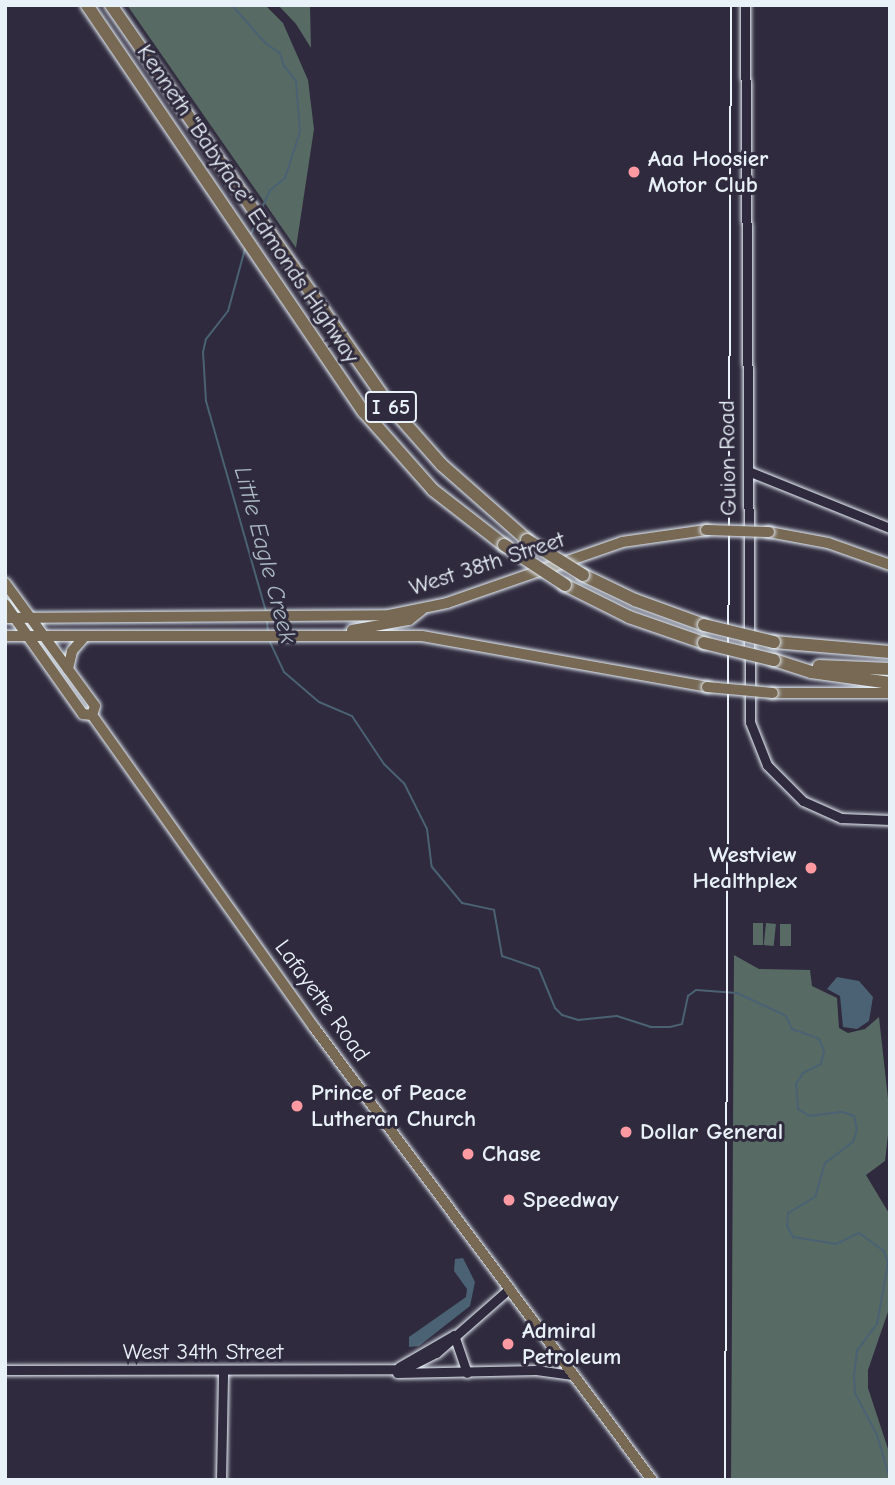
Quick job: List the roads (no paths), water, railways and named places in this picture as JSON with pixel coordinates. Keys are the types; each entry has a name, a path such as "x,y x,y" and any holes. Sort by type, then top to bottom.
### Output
{"highway":[{"name":"Kenneth \"Babyface\" Edmonds Highway","path":"87,5 394,449 450,505 565,585 629,617 704,643 774,660 890,669"},
{"name":"Kenneth \"Babyface\" Edmonds Highway","path":"111,5 279,253 407,428 527,540 583,575 635,600 704,625 774,642 828,649 890,652"},
{"path":"828,649 890,645"},
{"path":"774,660 811,672 890,683"}],"main road":[{"name":"West 38th Street","path":"10,618 363,618 422,610 622,542 706,530 769,532 828,543 890,565"},
{"name":"Lafayette Road","path":"5,583 95,706 92,715"},
{"name":"Lafayette Road","path":"5,604 10,618 28,636 83,715 92,715"},
{"path":"343,633 409,620 422,610"},
{"name":"West 38th Street","path":"5,636 343,633 464,641 707,687 773,693 890,693"},
{"path":"68,669 74,647 85,636"},
{"name":"Lafayette Road","path":"92,715 313,1026 510,1288 573,1375 579,1389 609,1422 652,1480"}],"street":[{"name":"Guion Road","path":"745,5 747,701 758,749 778,780 808,804 846,819 890,820"},
{"path":"748,471 890,528"},
{"name":"West 34th Street","path":"5,1370 376,1372 399,1367 454,1335 510,1288"},
{"path":"454,1335 467,1373"},
{"path":"376,1372 467,1373 536,1370 573,1375"},
{"path":"221,1480 223,1372"}],"water":[{"path":"837,977 859,981 873,997 869,1021 857,1029 843,1027 840,996 827,989"},
{"path":"463,1258 475,1282 470,1306 419,1346 409,1347 409,1337 466,1297 467,1289 454,1271 455,1259"}],"waterway":[{"name":"Little Eagle Creek","path":"232,5 265,43 280,53 284,66 296,81 300,132 285,178 270,190 260,212"},
{"name":"Little Eagle Creek","path":"251,234 256,223"},
{"name":"Little Eagle Creek","path":"245,249 228,311 206,339 203,352 206,401 266,612"},
{"name":"Little Eagle Creek","path":"267,621 268,633"},
{"name":"Little Eagle Creek","path":"270,642 284,672 319,702 352,716 384,764 404,783 427,829 432,867 462,903 494,910 502,956 539,969 555,1008 562,1015 578,1020 617,1016 650,1027 670,1027 682,1024 688,996 696,990 737,993 786,1016 792,1029 819,1039 824,1051 821,1064 803,1073 796,1084 798,1109 809,1116 843,1112 854,1116 857,1129 853,1142 825,1163 815,1197 788,1213 787,1226 793,1237 836,1244 859,1233 884,1251 888,1263 877,1324 857,1351 854,1377 855,1393 877,1435 890,1479"}],"railway":[{"path":"725,1480 731,5"}],"place":[{"name":"Aaa Hoosier Motor Club","path":"634,172"},
{"name":"Westview Healthplex","path":"811,868"},
{"name":"Prince of Peace Lutheran Church","path":"297,1106"},
{"name":"Dollar General","path":"626,1132"},
{"name":"Chase","path":"468,1154"},
{"name":"Speedway","path":"509,1200"},
{"name":"Admiral Petroleum","path":"508,1344"}]}
